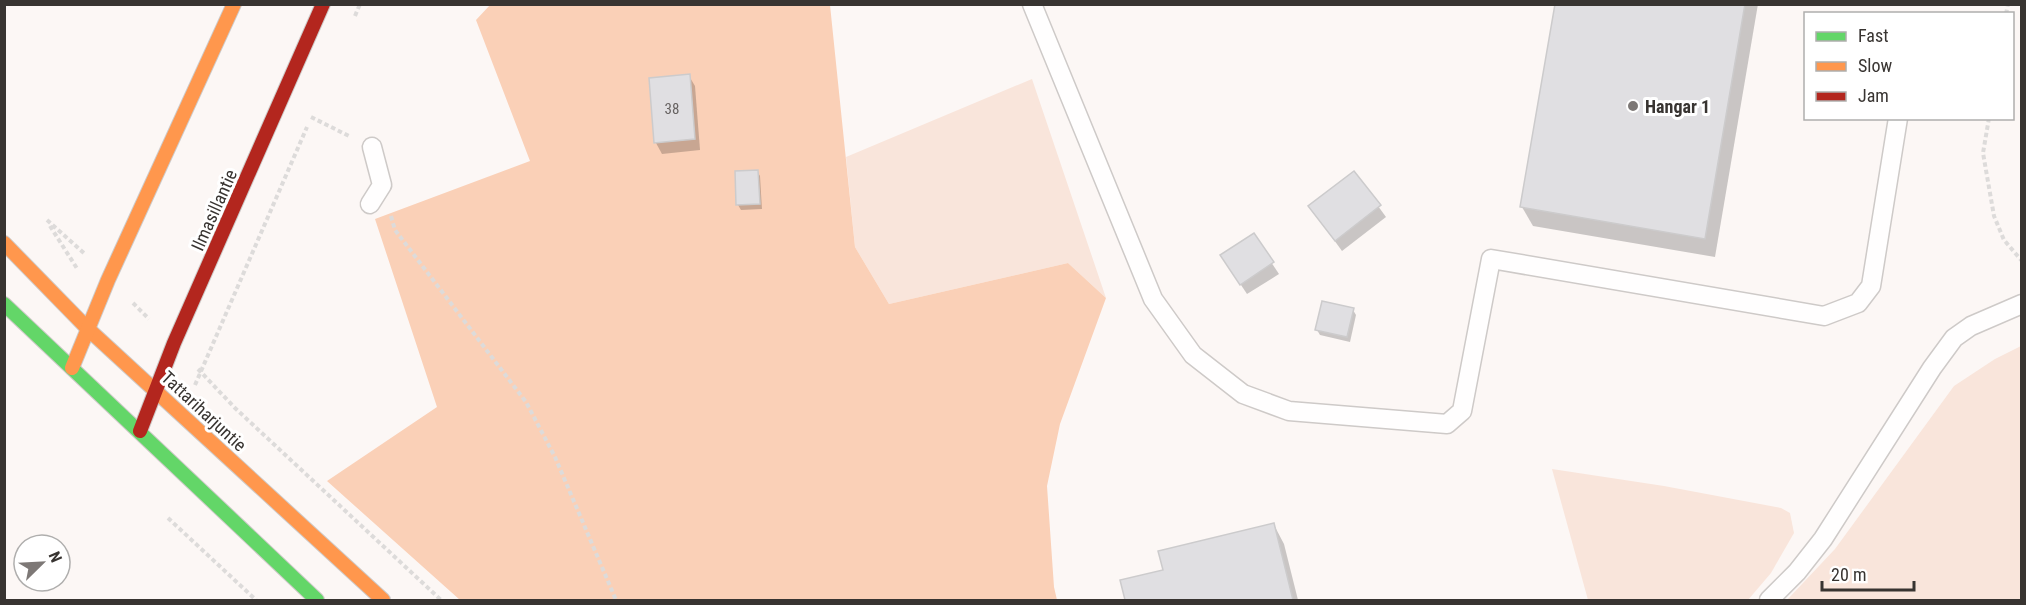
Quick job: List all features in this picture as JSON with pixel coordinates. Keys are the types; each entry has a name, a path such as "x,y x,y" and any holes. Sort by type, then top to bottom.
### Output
{"main road":[{"path":"72,368 108,280 234,4"},
{"name":"Ilmasillantie","path":"140,431 174,343 323,4"},
{"name":"Tattariharjuntie","path":"4,243 88,329 383,600"},
{"path":"4,304 317,600"}],"lane":[{"path":"1032,4 1153,299 1193,355 1243,394 1289,411 1447,424 1462,411 1491,259 1824,316 1858,303 1871,285 1898,120"},
{"path":"370,204 382,185 372,147"},
{"path":"1769,600 1797,572 1822,539 1932,369 1954,339 1971,326 2022,304"}],"path":[{"path":"351,25 360,4"},
{"path":"191,393 316,107"},
{"path":"311,117 372,147"},
{"path":"1989,120 1983,153 1994,216 2004,240 2022,261"},
{"path":"46,220 80,248 108,280 174,343 236,408 441,600"},
{"path":"395,230 526,402 555,457 616,600"},
{"path":"168,518 256,600"}],"shaded area":[{"path":"490,5 830,5 855,247 889,304 1068,263 1106,298 1060,424 1047,486 1054,587 1057,600 460,600 327,481 437,407 375,219 530,161 476,20"},
{"path":"1032,79 1106,298 1068,263 889,304 855,247 846,157"},
{"path":"2021,346 2021,600 1787,600 1835,549 1954,386 1995,359"},
{"path":"1552,469 1664,486 1781,508 1790,513 1794,533 1771,573 1748,600 1588,600"}],"building":[{"name":"Hangar 1","path":"1555,4 1745,4 1705,239 1520,207"},
{"path":"690,74 695,139 654,143 649,78"},
{"path":"758,170 760,204 736,205 735,171"},
{"path":"1354,171 1381,205 1335,241 1308,206"},
{"path":"1254,233 1274,262 1240,285 1220,255"},
{"path":"1322,301 1354,308 1347,337 1315,330"},
{"path":"1274,523 1293,600 1125,600 1120,580 1163,570 1158,551"}],"traffic: fast":[{"path":"4,304 317,600"}],"traffic: slow":[{"path":"72,368 108,280 234,4"},
{"path":"4,243 88,329 383,600"}],"traffic: jam":[{"path":"140,431 174,343 323,4"}],"place":[{"name":"Hangar 1","path":"1633,106"}]}
